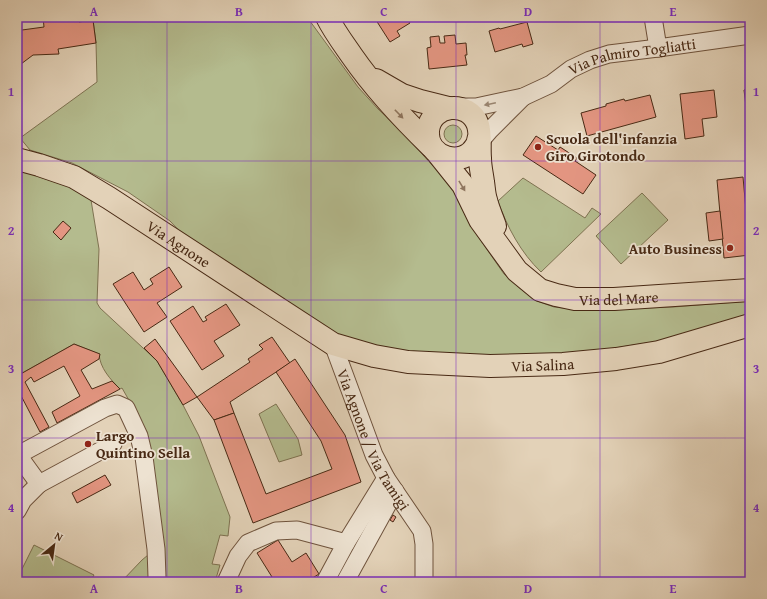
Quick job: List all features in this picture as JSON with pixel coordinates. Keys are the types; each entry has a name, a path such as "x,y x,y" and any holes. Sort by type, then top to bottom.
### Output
{"main road":[{"path":"327,17 334,30 364,74 386,101 435,150 463,185 480,220 505,253"},
{"path":"364,74 402,95 420,101 466,111 473,115 479,129 478,141 486,200 505,253"},
{"path":"453,108 440,111 434,116 430,123 428,138 435,150 447,158 456,159 464,157 471,152 478,141"},
{"name":"Via Agnone","path":"17,159 74,177 109,198 333,344"},
{"name":"Via del Mare","path":"505,253 517,271 540,290 575,299 614,299 750,290"},
{"name":"Via Salina","path":"333,344 374,356 408,362 490,366 563,364 616,359 659,352 750,324"}],"street":[{"path":"654,17 658,48"},
{"name":"Via Palmiro Togliatti","path":"522,97 551,84 571,69 590,60 609,54 750,35"},
{"path":"453,108 476,107 522,97"},
{"path":"478,141 522,97"},
{"name":"Via Agnone / Via Tamigi","path":"333,344 374,455 390,484 422,531 424,544 424,582"},
{"path":"39,484 18,455 105,408 117,404 126,408 139,436 144,457 156,549 156,582"},
{"path":"20,505 39,484 113,444"},
{"path":"345,582 374,530 390,484"},
{"path":"325,582 346,543 390,484"},
{"path":"226,582 238,556 248,543 276,531 297,530 346,543"}],"green space":[{"path":"78,17 307,17 358,87 461,196 477,235 504,274 537,301 554,307 583,310 673,307 750,301 750,316 685,337 602,350 531,358 400,353 347,340 192,244 170,221 128,192 72,163 30,150 20,138 97,82 96,43 93,20 79,22"},
{"path":"449,125 457,125 462,130 460,141 457,143 449,143 444,138 444,130"},
{"path":"17,171 33,174 71,186 91,200 99,249 97,303 100,308 157,361 199,436 230,517 228,536 220,535 212,564 220,565 215,582 160,582 147,432 122,388 120,389 106,373 101,364 99,354 74,344 17,376"},
{"path":"523,178 585,218 592,208 601,214 541,272 527,257 515,239 498,201"},
{"path":"642,193 668,220 621,264 596,236"},
{"path":"276,404 298,439 302,455 279,462 259,414"},
{"path":"34,545 94,575 90,582 29,582 18,577"},
{"path":"148,555 149,582 121,582 142,560"}],"building":[{"path":"43,17 78,17 79,22 93,20 96,43 58,49 59,54 33,55 17,67 17,33 22,30 44,27"},
{"path":"374,17 406,17 410,23 397,31 400,36 390,42"},
{"path":"567,17 574,17 574,20 568,21"},
{"path":"527,22 533,44 523,47 522,44 495,52 489,31"},
{"path":"455,35 456,44 466,43 467,55 465,55 467,65 429,69 427,48 431,47 430,37 439,36 440,43 445,43 444,36"},
{"path":"747,80 750,80 749,131 744,90 748,89"},
{"path":"714,90 717,117 702,119 704,136 685,139 680,94"},
{"path":"650,95 656,117 587,136 581,113 624,99 625,101"},
{"path":"536,136 558,150 560,147 577,158 575,161 596,175 583,194 523,155"},
{"path":"743,177 750,255 724,258 717,180"},
{"path":"720,211 723,239 709,241 706,213"},
{"path":"63,221 71,228 61,240 53,232"},
{"path":"169,267 182,287 157,303 167,317 144,332 113,284 133,272 144,290 153,284 150,279"},
{"path":"226,304 240,325 214,341 224,356 202,370 170,321 193,306 203,322 207,320 205,317"},
{"path":"272,337 290,363 230,402 234,413 214,420 197,397 250,362 248,359 263,349 259,345"},
{"path":"155,339 197,397 183,405 157,361 144,348"},
{"path":"74,344 100,354 99,359 81,370 92,389 112,381 120,389 57,423 52,412 80,396 64,366 34,382 31,377 25,382 49,427 40,432 17,388 17,376"},
{"path":"295,359 345,435 361,482 253,523 214,420 234,413 266,494 332,469 321,441 276,372"},
{"path":"105,475 111,485 77,503 72,493"},
{"path":"393,515 396,517 393,522 390,520"},
{"path":"278,540 292,562 306,553 319,574 306,582 263,582 272,577 257,553"}],"place":[{"name":"Scuola dell'infanzia Giro Girotondo","path":"538,147"},
{"name":"Auto Business","path":"730,248"},
{"name":"Largo Quintino Sella","path":"88,444"}]}
